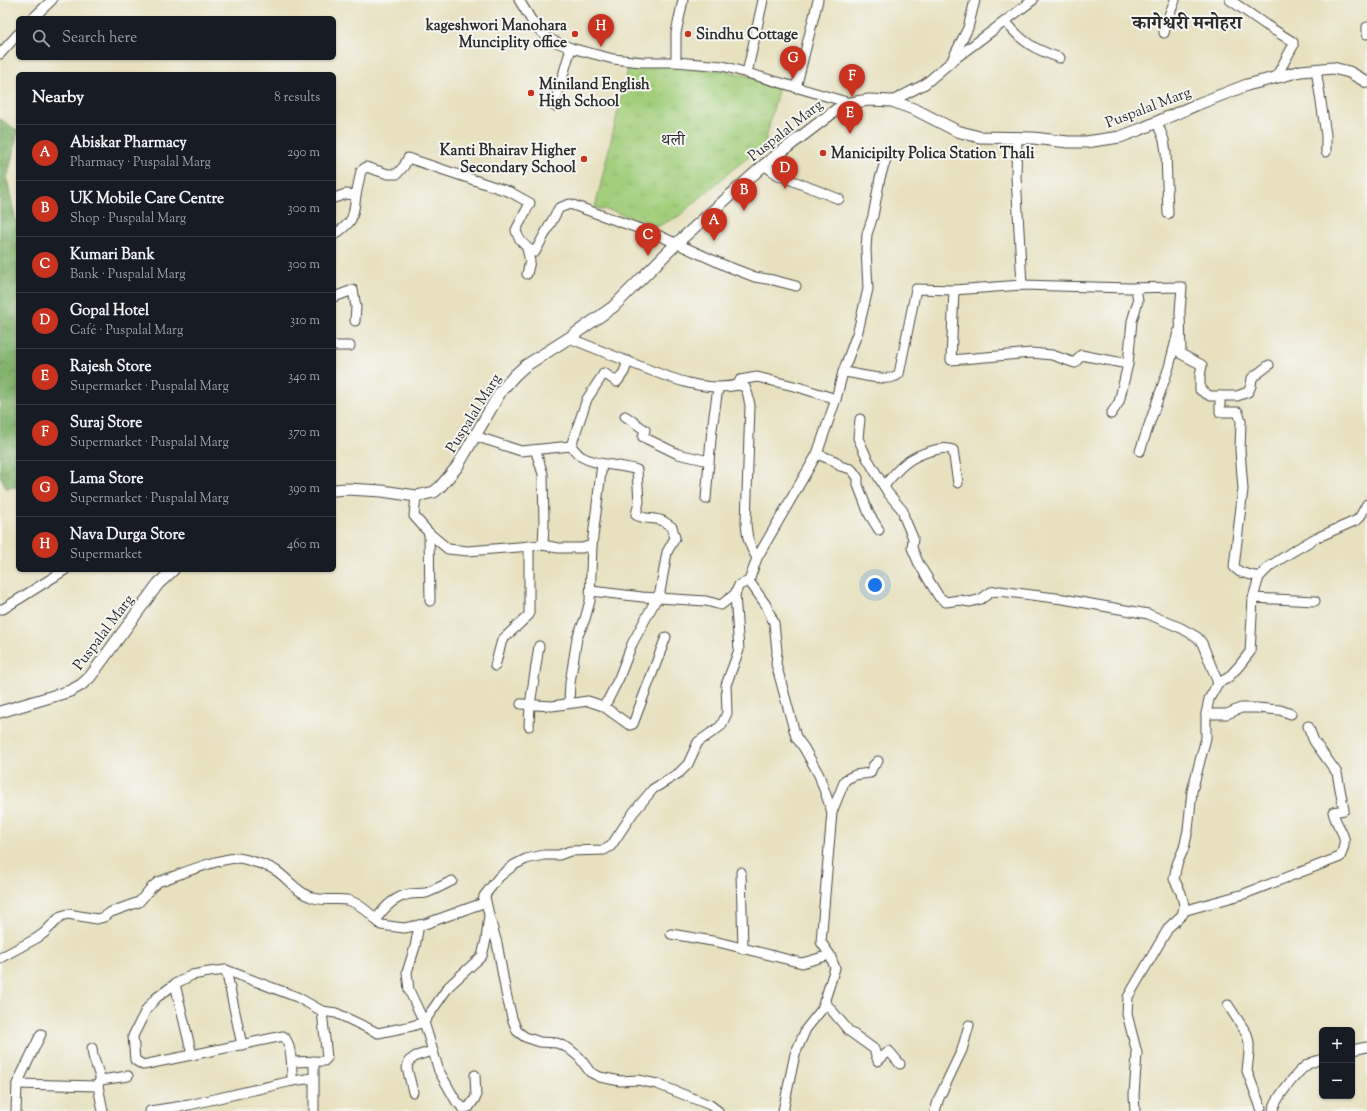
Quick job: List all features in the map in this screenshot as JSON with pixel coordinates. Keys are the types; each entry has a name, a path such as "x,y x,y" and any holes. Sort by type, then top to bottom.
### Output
{"main road":[{"name":"Puspalal Marg","path":"336,490 382,491 416,496 434,492 440,487 456,467 501,391 515,375 525,366 569,338 612,307 677,244 764,165 836,110 850,103 869,100 892,101 909,107 966,134 993,138 1017,137 1068,142 1101,141 1120,137 1247,85 1276,77 1316,69 1333,68 1349,72 1367,82"},
{"name":"Puspalal Marg","path":"0,712 70,691 81,685 90,677 158,584 171,572"}],"street":[{"path":"35,16 52,0"},
{"path":"519,0 535,26 549,39 570,48 613,59 723,66 850,103"},
{"path":"676,62 676,33 683,0"},
{"path":"747,72 763,0"},
{"path":"796,88 818,0"},
{"path":"952,61 968,28 975,0"},
{"path":"892,101 925,84 952,61 1006,22 1033,0"},
{"path":"1164,33 1175,0"},
{"path":"1230,0 1293,42 1293,46 1276,77"},
{"path":"1006,22 1016,34 1029,45 1060,58"},
{"path":"1367,27 1367,34"},
{"path":"0,54 16,36"},
{"path":"554,106 570,48"},
{"path":"1316,69 1326,135 1326,152"},
{"path":"1157,122 1164,140 1166,152 1168,214"},
{"path":"1017,137 1016,176 1022,285"},
{"path":"336,233 349,223 352,218 361,171 366,167 388,174 397,174 404,166 408,158 510,192 530,203 516,230 517,235 527,249 530,261 527,274"},
{"path":"0,958 38,938 61,916 68,914 97,919 104,917 111,912 139,902 152,886 158,882 214,863 238,858 274,870 303,894 311,898 320,900 346,900 357,904 381,926 404,928 425,924 482,903 484,896 499,877 514,865 526,859 544,855 559,855 570,851 604,850 611,846 633,812 653,789 679,773 688,764 698,742 720,726 727,713 726,685 739,650 735,594 739,585 749,581 757,558 817,454 858,330 868,289 866,249 868,234 880,178 886,159"},
{"path":"764,165 778,175 839,199"},
{"path":"336,197 346,194 356,195"},
{"path":"527,249 535,252 559,208 570,204 677,244 755,278 773,280 796,286"},
{"path":"843,372 872,378 894,378 899,374 916,288 954,290 1022,285 1136,288 1182,287 1180,321 1181,354 1202,365 1200,390 1210,396 1237,396 1248,392 1251,386 1252,378 1269,365"},
{"path":"1111,414 1119,402 1128,364 1132,321 1138,301 1136,288"},
{"path":"336,295 353,290 356,307 355,320"},
{"path":"954,290 951,360 1031,354 1052,355 1075,362 1080,355 1128,364"},
{"path":"1140,451 1169,367 1180,321"},
{"path":"569,338 675,380 718,388 738,385 745,387 750,406 746,529 750,548 757,558"},
{"path":"336,346 350,346"},
{"path":"571,446 587,399 604,373 617,382 624,372 628,361"},
{"path":"738,385 740,380 757,377 798,387 836,399"},
{"path":"706,499 712,429 718,388"},
{"path":"1220,396 1220,412 1238,412 1240,421 1240,450 1243,488 1234,567 1240,572 1259,577"},
{"path":"625,416 645,430 642,437 678,454 709,461"},
{"path":"860,419 858,438 867,458 884,486 903,511 904,518 913,538 912,548 925,575 939,597 946,602 959,600 970,602 981,599 991,592 1000,591 1063,599 1148,614 1181,628 1197,637 1202,643 1218,683"},
{"path":"475,436 521,451 571,446"},
{"path":"571,446 581,457 602,464 637,470 638,502 636,515 643,518 664,521 672,527 675,538 667,552 660,592 632,644 619,678 608,700 603,706"},
{"path":"884,486 896,471 911,458 943,447 953,450 958,483"},
{"path":"536,452 543,474 543,545"},
{"path":"817,454 835,461 840,466 853,471 858,478 858,485 869,514 879,530"},
{"path":"569,702 570,683 577,638 585,619 590,601 592,545 602,464"},
{"path":"416,496 414,516 429,533 448,549 468,551 543,545 558,548 582,548 592,545"},
{"path":"1135,1111 1134,1095 1136,1053 1127,1014 1128,997 1169,927 1183,914 1184,905 1181,893 1174,878 1177,864 1184,848 1188,830 1192,791 1206,738 1206,714 1209,699 1218,683 1228,678 1240,666 1250,652 1253,598 1259,577 1270,566 1314,539 1357,520 1367,504"},
{"path":"429,533 430,601"},
{"path":"495,666 502,640 529,615 529,546"},
{"path":"0,609 3,609 62,572"},
{"path":"749,581 766,604 774,623 777,651 776,664 796,737 819,775 832,812"},
{"path":"591,591 721,604 735,594"},
{"path":"1253,598 1315,601"},
{"path":"526,704 552,706 569,702 588,701 603,706 628,724 633,724 666,637"},
{"path":"529,726 526,704 539,646"},
{"path":"1206,714 1227,714 1241,708 1280,710 1291,714"},
{"path":"1184,910 1244,894 1302,870 1327,863 1340,857 1345,847 1345,839 1334,819 1333,812 1344,810 1337,773 1314,741 1308,726"},
{"path":"783,1111 795,1054 806,1029 822,1009 835,968 830,955 821,942 832,812 845,780 855,775 870,773 873,766 878,761"},
{"path":"741,872 743,949"},
{"path":"376,920 383,909 391,901 410,894 424,894 452,881"},
{"path":"484,896 497,943 512,1018 517,1031 540,1042 557,1043 568,1048 579,1057 590,1072 600,1077 620,1081 638,1080 657,1084 710,1105 718,1111"},
{"path":"292,1081 292,1062 288,1041 286,1037 283,1036 143,1065 135,1060 133,1036 146,1010 156,998 175,984 192,975 226,970 297,997 322,1011 336,1013 378,1033 424,1022 448,986 482,956 486,940 489,915"},
{"path":"419,925 415,947 407,972 409,990 424,1022 439,1071 462,1110 470,1107 476,1097 475,1075"},
{"path":"671,934 718,942 802,963 830,955"},
{"path":"226,970 242,1044"},
{"path":"175,984 192,1055"},
{"path":"824,1001 849,1031 874,1049 878,1061 889,1051 900,1064"},
{"path":"1228,1004 1247,1034 1249,1043 1247,1071 1257,1110 1273,1108 1287,1087 1308,1064 1319,1060"},
{"path":"292,1062 324,1061 327,1058 322,1011"},
{"path":"935,1111 939,1098 962,1050 969,1025"},
{"path":"16,1111 17,1084 41,1034"},
{"path":"1355,1049 1367,1047"},
{"path":"92,1048 100,1083 103,1111"},
{"path":"413,1092 407,1068 409,1061 416,1056 432,1051"},
{"path":"314,1061 314,1111"},
{"path":"17,1084 100,1083 128,1076"},
{"path":"150,1111 189,1105 292,1081 313,1078"}],"green space":[{"path":"630,60 742,74 779,86 764,146 733,169 679,216 656,227 613,211 595,208"},
{"path":"0,119 16,130 16,140 7,179 16,221 16,487 6,488 0,475"}],"place":[{"name":"kageshwori Manohara Munciplity office","path":"575,34"},
{"name":"Sindhu Cottage","path":"688,34"},
{"name":"Nava Durga Store","path":"601,47"},
{"name":"Lama Store","path":"793,79"},
{"name":"Miniland English High School","path":"531,93"},
{"name":"Suraj Store","path":"852,97"},
{"name":"Rajesh Store","path":"850,134"},
{"name":"Manicipilty Polica Station Thali","path":"823,153"},
{"name":"Kanti Bhairav Higher Secondary School","path":"584,159"},
{"name":"Gopal Hotel","path":"785,189"},
{"name":"UK Mobile Care Centre","path":"744,211"},
{"name":"Abiskar Pharmacy","path":"714,241"},
{"name":"Kumari Bank","path":"648,256"}],"district":[{"name":"कागेश्वरी मनोहरा","path":"1187,22"},
{"name":"थली","path":"673,139"}]}
